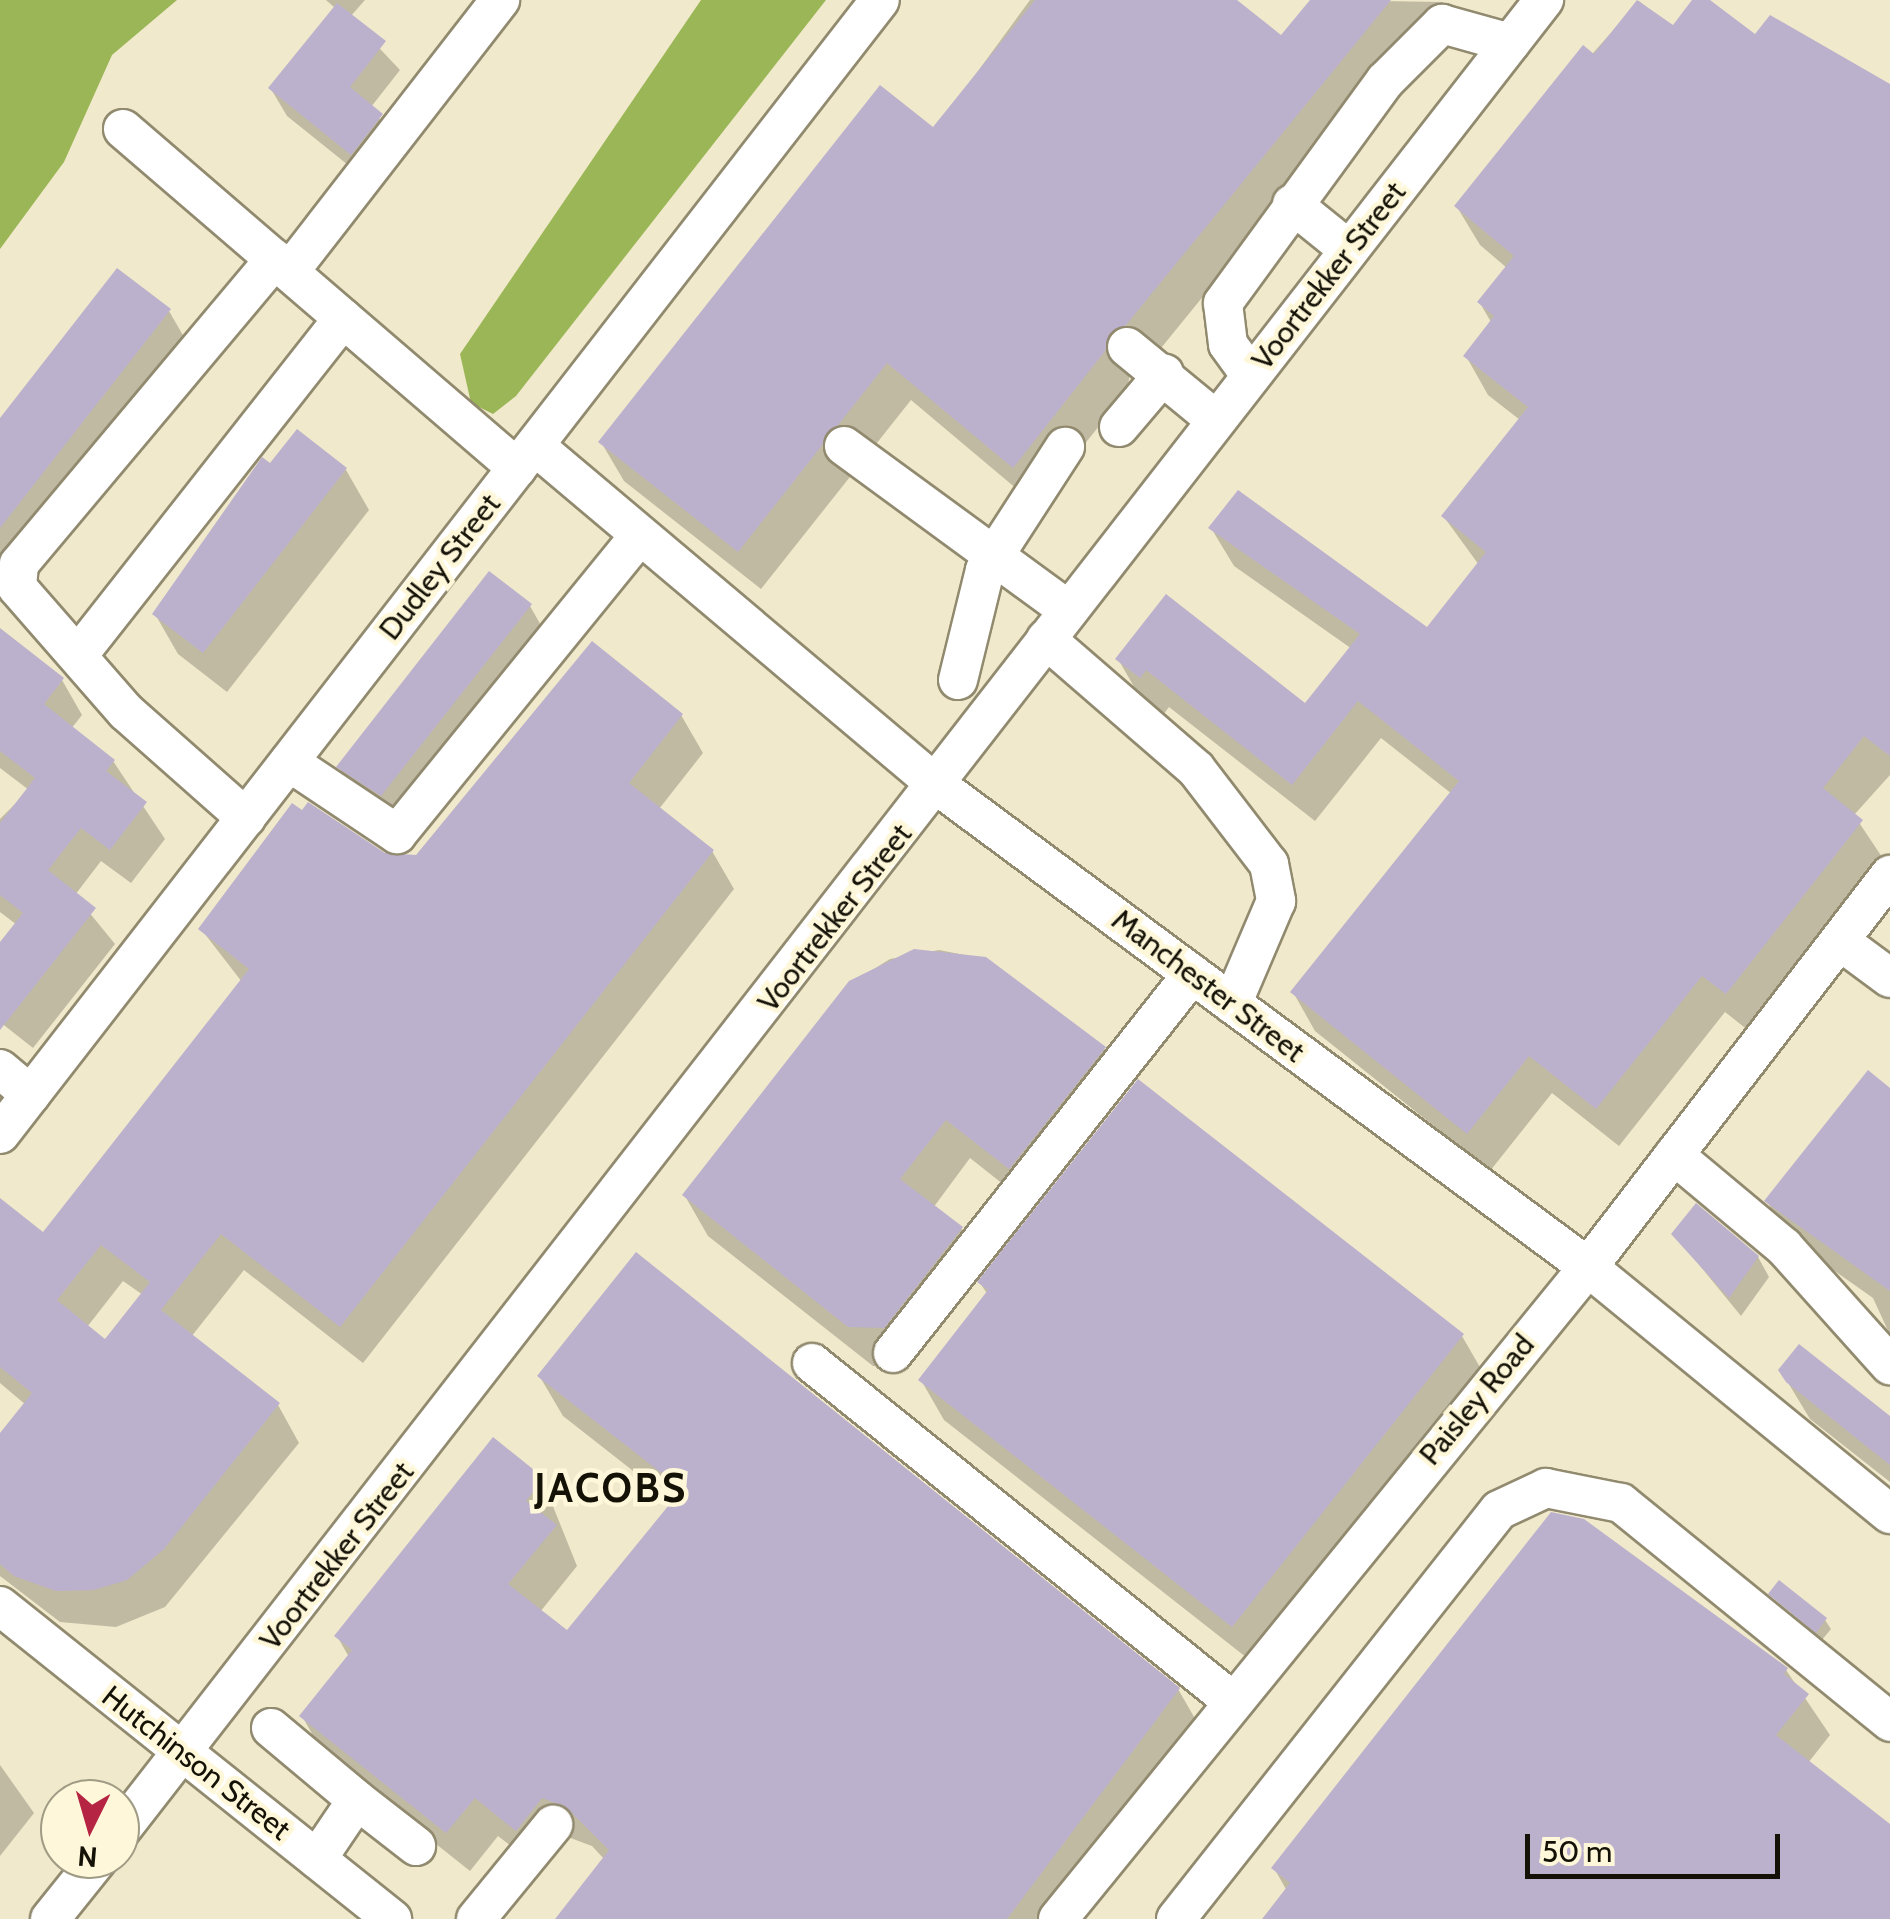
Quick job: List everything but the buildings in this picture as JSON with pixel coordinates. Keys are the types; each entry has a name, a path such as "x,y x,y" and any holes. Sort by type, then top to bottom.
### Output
{"street":[{"path":"246,818 126,712 79,654 24,606 19,564 283,265 500,0"},
{"name":"Dudley Street","path":"0,1134 880,0"},
{"name":"Voortrekker Street","path":"140,1807 938,786 1057,624 1544,0"},
{"path":"1251,376 1228,344 1223,303 1292,204 1428,30 1459,22 1510,44"},
{"name":"Manchester Street","path":"123,129 343,318 526,457 640,534 938,786 1588,1267 1890,1514"},
{"path":"1292,204 1349,250"},
{"path":"79,654 343,318"},
{"path":"1128,347 1216,420"},
{"path":"1118,426 1164,374"},
{"path":"844,446 994,558 1196,770 1269,864 1276,901 1232,1004"},
{"path":"958,680 994,558 1065,447"},
{"path":"289,762 397,834 640,534"},
{"name":"Paisley Road","path":"1058,1919 1231,1700 1588,1267 1890,875"},
{"path":"1840,941 1890,978"},
{"path":"892,1353 1192,974"},
{"path":"0,1068 31,1094"},
{"path":"1674,1155 1784,1247 1890,1365"},
{"path":"812,1363 1231,1700"},
{"path":"1176,1919 1499,1510 1546,1488 1621,1503 1890,1722"},
{"name":"Hutchinson Street","path":"0,1606 392,1919"},
{"path":"271,1728 416,1846"},
{"path":"317,1860 357,1800"},
{"path":"476,1919 553,1826"},
{"path":"50,1919 82,1879"}],"green space":[{"path":"0,0 177,0 112,55 64,162 0,249"},
{"path":"701,0 826,0 516,396 493,414 471,403 460,354"}],"district":[{"name":"JACOBS","path":"611,1488"}]}
